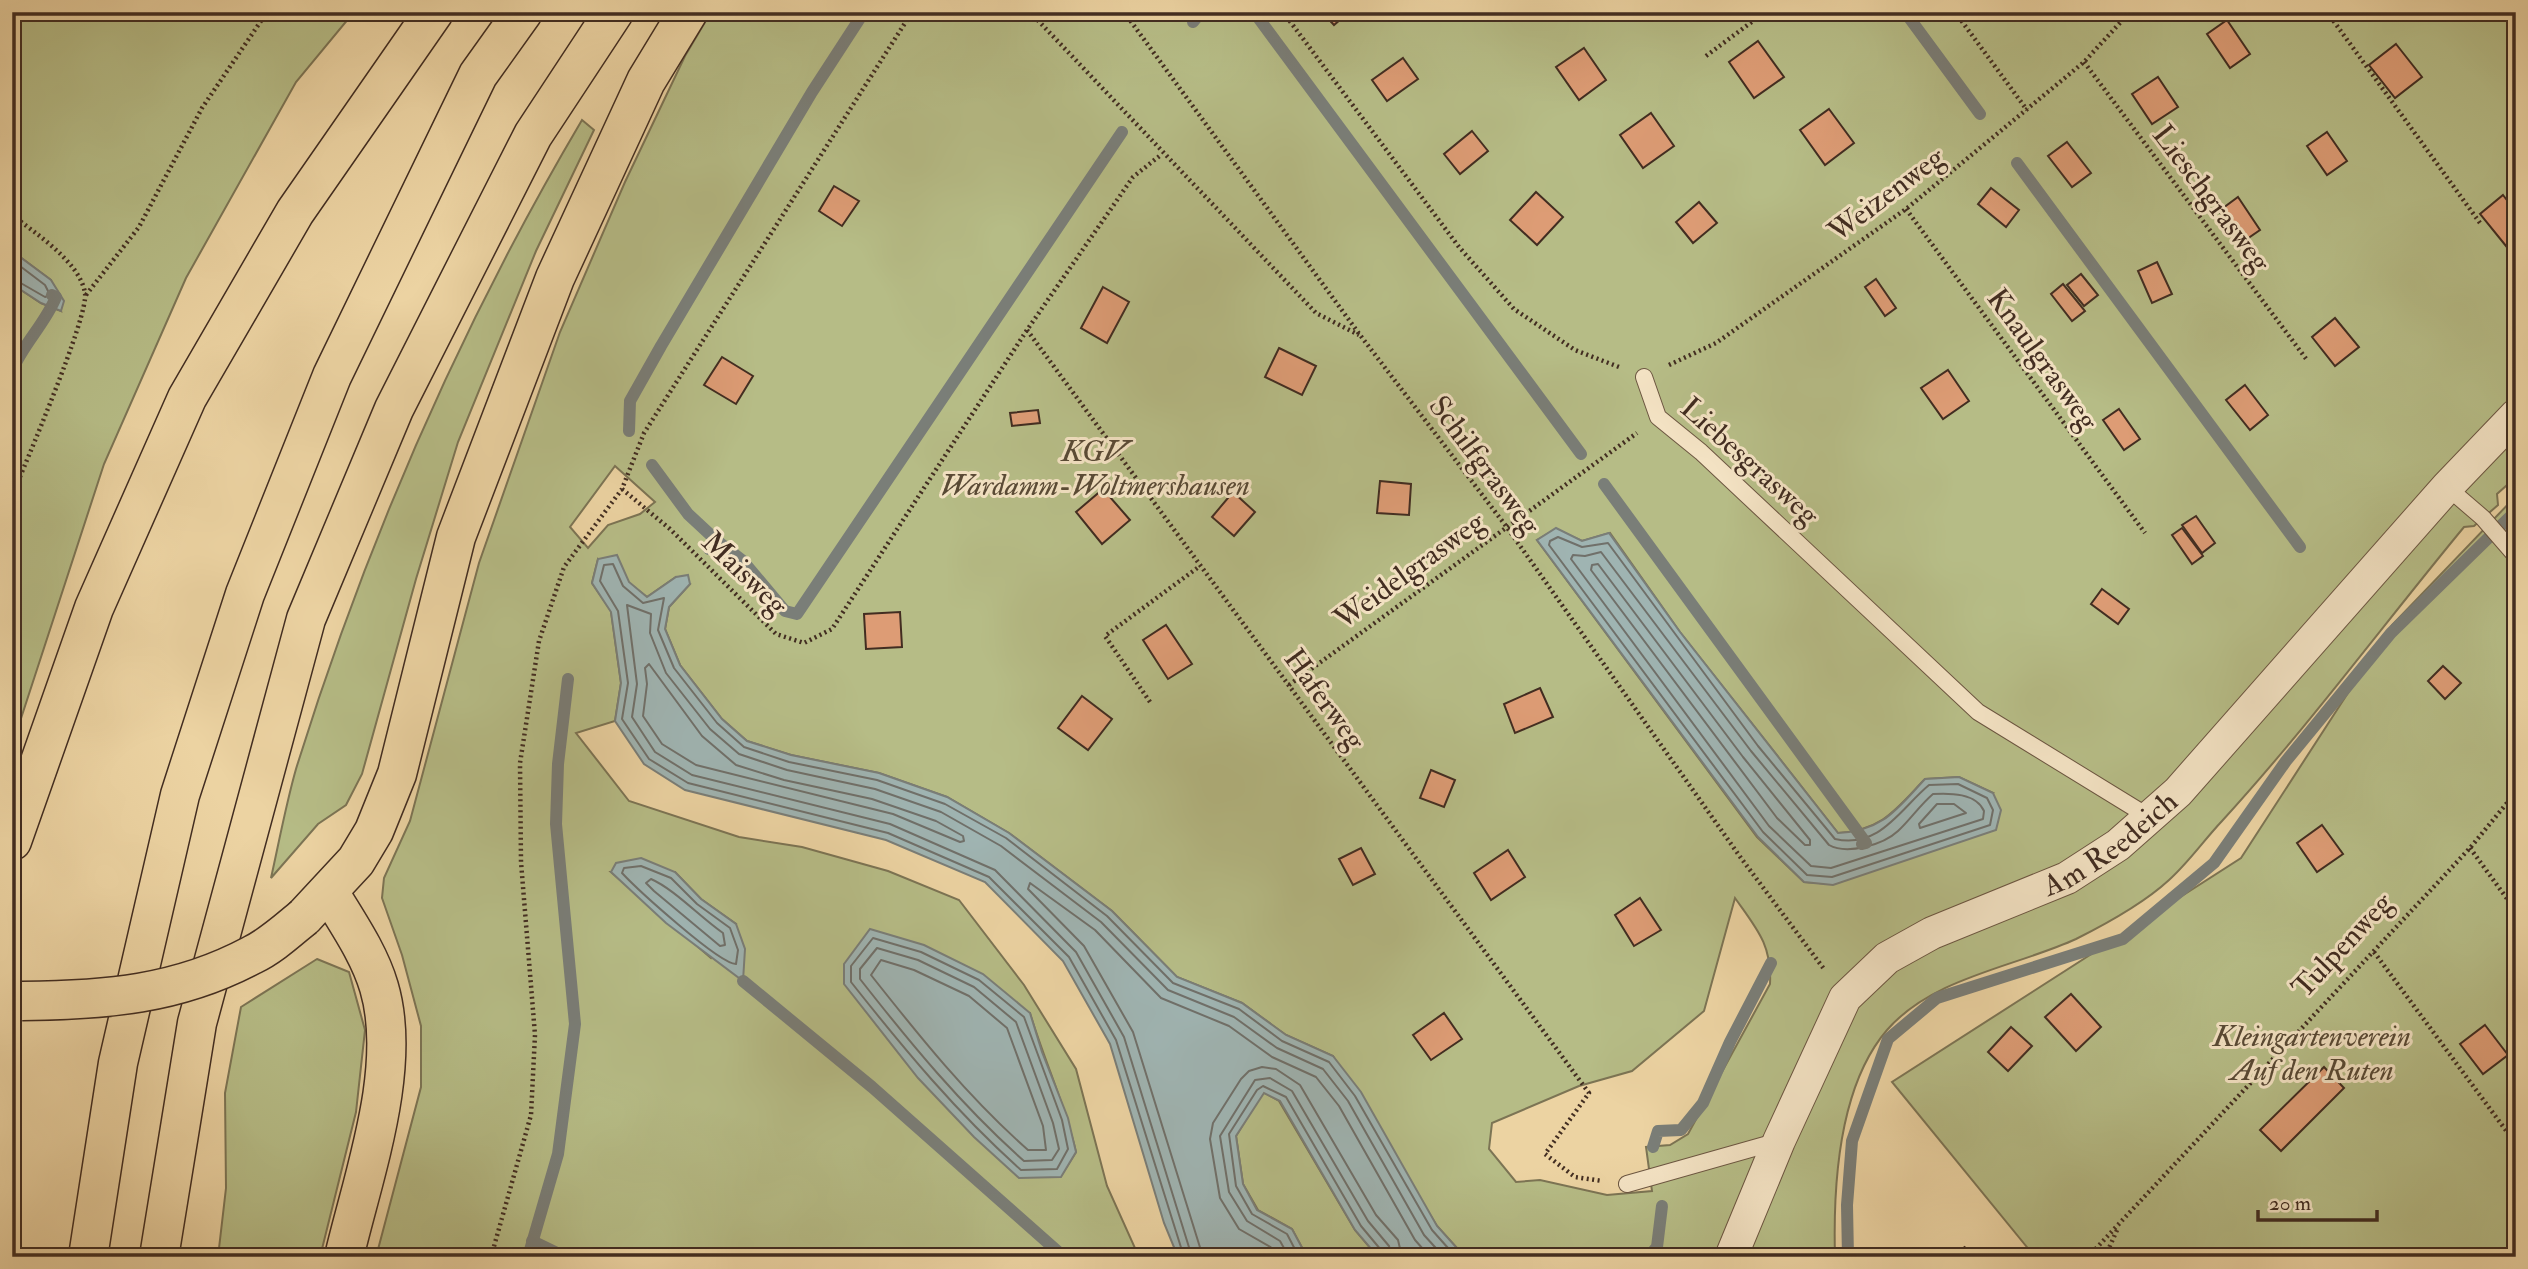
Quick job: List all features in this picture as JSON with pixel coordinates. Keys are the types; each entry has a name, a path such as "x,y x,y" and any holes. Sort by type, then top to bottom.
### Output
{"highway":[{"path":"12,841 94,608 187,398 295,212 434,12"},
{"path":"88,1257 118,1063 180,795 245,594 332,376 478,75 523,12"},
{"path":"159,1257 197,1023 306,619 400,397 533,135 614,12"},
{"path":"17,1001 99,1000 198,980 255,954 316,905 356,861 374,831 397,774 456,537 555,278 646,81 688,12"},
{"path":"316,905 350,926 379,987 387,1033 387,1074 344,1257"}],"street":[{"name":"Am Reedeich","path":"1731,1257 1779,1141 1845,998 1887,958 1932,933 2067,878 2118,845 2178,792 2447,487 2516,415"}],"lane":[{"name":"Liebesgrasweg","path":"1644,377 1657,417 1701,452 1978,712 2149,817"},
{"path":"2447,487 2483,518 2513,552"},
{"path":"1627,1184 1779,1141"}],"path":[{"path":"491,1257 531,1115 535,1035 521,862 520,763 539,642 565,567 622,489 644,433 912,12"},
{"name":"Schilfgrasweg","path":"1030,12 1316,313 1360,335 1506,526 1741,858 1845,998"},
{"path":"1124,12 1360,335"},
{"path":"1283,12 1459,247 1514,309 1575,350 1644,377"},
{"path":"1706,56 1765,12"},
{"path":"1955,12 2026,110"},
{"name":"Weizenweg","path":"1644,377 1716,343 1906,209 2084,62 2130,12"},
{"path":"2327,12 2480,223"},
{"path":"12,496 72,345 86,295 139,227 202,108 262,18"},
{"name":"Lieschgrasweg","path":"2084,62 2307,360"},
{"name":"Maisweg","path":"622,489 670,529 776,634 804,643 832,629 1027,330 1133,177 1163,154"},
{"name":"Knaulgrasweg","path":"1906,209 2145,533"},
{"path":"12,215 53,248 79,276 86,295"},
{"name":"Haferweg","path":"1027,330 1589,1093 1545,1154 1575,1177 1627,1184"},
{"name":"Weidelgrasweg","path":"1289,685 1657,417"},
{"path":"1150,702 1105,636 1200,566"},
{"name":"Tulpenweg","path":"2088,1257 2470,848 2516,792"},
{"path":"2470,848 2516,911"},
{"path":"2374,952 2516,1143"},
{"path":"2105,1257 2119,1226"},
{"path":"1962,1247 1970,1257"}],"green space":[{"path":"12,12 354,12 296,82 186,278 104,464 12,746 12,284 41,303 61,311 51,280 12,251"},
{"name":"KGV Wardamm-Woltmershausen","path":"711,12 2516,12 2516,477 2497,494 2498,505 2474,526 2464,527 2285,749 2190,858 2159,889 2113,920 2076,939 1976,975 1927,997 1887,1030 1858,1079 1848,1108 1835,1199 1835,1257 1465,1257 1437,1226 1333,1056 1286,1035 1242,1003 1177,977 1112,911 1009,833 947,797 879,773 791,755 747,741 722,719 680,665 665,629 669,607 690,584 676,577 647,597 598,559 592,583 611,611 621,683 615,721 576,733 629,801 739,837 802,847 888,871 959,900 1024,985 1076,1069 1107,1186 1139,1257 376,1257 421,1087 421,1026 402,955 382,898 384,878 410,821 479,563 560,332 625,182 685,56","holes":["615,466 655,502 640,514 608,525 588,548 570,527","1556,529 1582,541 1610,533 1680,632 1838,833 1878,823 1925,779 1959,777 1993,793 1876,868 1833,884 1804,882 1757,837 1537,540","611,872 675,872 701,899 736,924 711,958","1735,898 1762,938 1768,958 1770,984 1688,1134 1670,1145 1646,1147 1652,1191 1607,1195 1540,1180 1516,1182 1489,1149 1492,1123 1579,1086 1632,1071 1704,1011","1030,1013 1076,1152 1061,1176 1019,1177 982,1144 915,1072 884,1033"]},
{"path":"582,120 594,130 536,251 458,442 416,579 362,774 346,805 318,824 271,878 296,769 353,601 386,518 457,355 538,197"},
{"name":"Kleingartenverein Auf den Ruten","path":"2516,496 2516,1257 2035,1257 1892,1082 2241,858 2392,625"},
{"path":"317,959 349,972 365,1030 356,1112 320,1257 218,1257 226,1188 225,1093 241,1007"},
{"path":"1263,1092 1279,1101 1355,1230 1378,1257 1307,1257 1292,1229 1258,1210 1243,1184 1236,1136"}],"water":[{"path":"12,251 51,280 64,301 61,311 41,303 12,284"},
{"path":"1556,528 1582,541 1609,533 1680,632 1838,833 1867,828 1888,817 1925,779 1959,777 1993,793 2001,810 1996,830 1833,885 1804,882 1758,837 1537,540"},
{"path":"617,555 629,582 647,597 676,577 688,575 690,584 669,607 665,629 680,665 722,719 747,741 791,755 879,773 947,797 1009,833 1112,911 1177,977 1242,1003 1286,1035 1333,1056 1361,1092 1437,1226 1465,1257 1378,1257 1355,1230 1280,1101 1264,1093 1236,1136 1243,1184 1257,1210 1292,1229 1307,1257 1178,1257 1164,1223 1110,1044 1063,961 985,882 886,840 685,790 644,764 615,721 621,683 611,612 592,583 598,559"},
{"path":"641,858 675,872 701,899 736,924 745,949 743,981 666,923 611,872 616,863"},
{"path":"870,929 924,945 983,974 1030,1013 1068,1118 1076,1152 1061,1177 1019,1178 974,1137 918,1078 844,984 844,964"}],"building":[{"path":"1322,12 1349,12 1334,25"},
{"path":"2227,20 2250,54 2230,68 2207,34"},
{"path":"1758,41 1784,77 1754,98 1729,62"},
{"path":"2396,44 2422,77 2395,98 2369,65"},
{"path":"1584,48 1606,80 1579,100 1556,67"},
{"path":"1403,58 1418,79 1387,101 1372,80"},
{"path":"2158,77 2178,107 2152,124 2132,94"},
{"path":"1829,109 1854,143 1825,165 1800,130"},
{"path":"1651,113 1674,146 1643,168 1620,135"},
{"path":"1472,131 1488,151 1460,174 1444,154"},
{"path":"2327,132 2347,161 2327,175 2307,146"},
{"path":"2067,142 2091,173 2072,187 2048,156"},
{"path":"834,186 859,201 842,226 819,211"},
{"path":"1991,188 2019,210 2006,227 1978,204"},
{"path":"1536,192 1563,217 1537,245 1510,220"},
{"path":"2503,195 2516,212 2516,238 2506,246 2480,214"},
{"path":"2238,197 2260,230 2241,243 2219,211"},
{"path":"1699,202 1717,223 1693,243 1676,222"},
{"path":"2157,262 2172,294 2152,303 2138,271"},
{"path":"2081,274 2098,295 2084,306 2067,285"},
{"path":"1876,279 1896,308 1885,316 1865,287"},
{"path":"2063,284 2085,311 2072,321 2051,294"},
{"path":"1103,287 1129,302 1107,343 1081,328"},
{"path":"2335,318 2359,347 2335,366 2312,337"},
{"path":"1279,348 1316,366 1302,395 1265,377"},
{"path":"722,357 753,376 736,404 704,385"},
{"path":"1948,370 1969,401 1943,419 1921,388"},
{"path":"2245,385 2268,415 2250,430 2226,400"},
{"path":"2119,409 2140,439 2124,450 2103,420"},
{"path":"1038,410 1040,423 1012,426 1010,413"},
{"path":"1380,481 1411,484 1409,515 1377,513"},
{"path":"1103,489 1130,520 1102,544 1076,512"},
{"path":"1233,492 1255,512 1234,536 1212,517"},
{"path":"2196,516 2215,543 2202,553 2182,525"},
{"path":"2182,528 2203,556 2192,564 2172,535"},
{"path":"2102,589 2129,609 2118,624 2091,604"},
{"path":"900,612 902,647 866,649 864,614"},
{"path":"1166,625 1192,664 1168,679 1143,640"},
{"path":"2443,666 2461,683 2445,699 2428,681"},
{"path":"1540,688 1553,717 1515,733 1504,704"},
{"path":"1082,696 1112,719 1088,750 1058,728"},
{"path":"1431,770 1455,780 1444,807 1420,798"},
{"path":"2322,825 2343,854 2317,872 2297,843"},
{"path":"1361,848 1375,874 1353,885 1339,859"},
{"path":"1508,850 1525,877 1491,900 1474,873"},
{"path":"1640,898 1661,930 1634,946 1615,915"},
{"path":"2071,994 2101,1027 2076,1051 2045,1017"},
{"path":"1444,1013 1462,1039 1431,1060 1413,1035"},
{"path":"2485,1025 2508,1055 2483,1074 2460,1044"},
{"path":"2011,1027 2032,1046 2008,1071 1988,1052"},
{"path":"2324,1067 2344,1088 2281,1151 2260,1130"}],"waterway":[{"path":"629,431 630,401 812,92 864,12"},
{"path":"1193,22 1201,12"},
{"path":"1254,12 1581,454"},
{"path":"1905,12 1980,114"},
{"path":"709,549 716,540 743,561 785,611 797,614 1122,132"},
{"path":"2017,163 2300,547"},
{"path":"12,371 51,307 56,297 52,295"},
{"path":"652,465 688,514 716,540"},
{"path":"1604,484 1866,843 1862,844"},
{"path":"1848,1257 1847,1205 1852,1141 1888,1039 1937,998 2123,939 2214,863 2286,761 2391,633 2516,511"},
{"path":"528,1257 558,1154 575,1024 556,824 558,764 568,679"},
{"path":"1653,1147 1658,1131 1681,1130 1703,1103 1730,1042 1771,963"},
{"path":"743,981 872,1087 1064,1257"},
{"path":"1648,1257 1657,1247 1662,1206"},
{"path":"532,1241 565,1257"}]}
